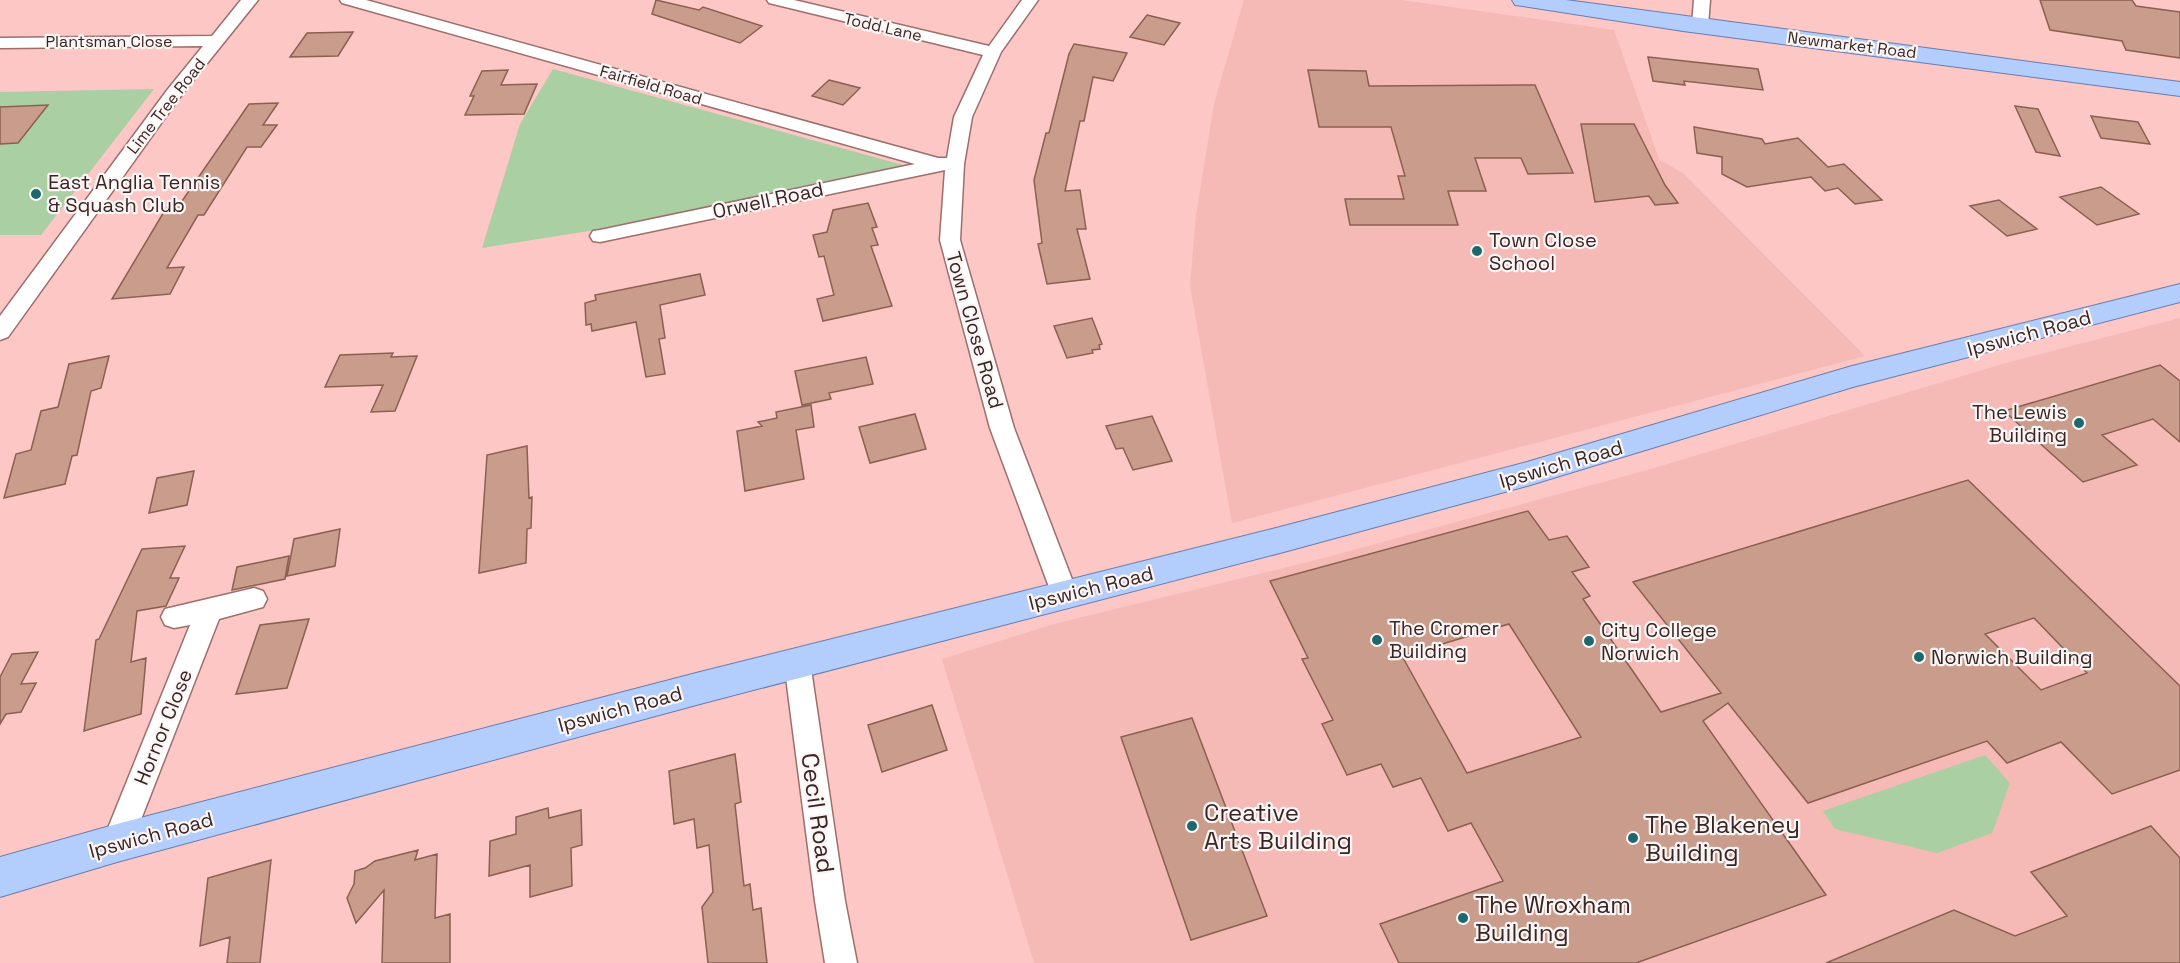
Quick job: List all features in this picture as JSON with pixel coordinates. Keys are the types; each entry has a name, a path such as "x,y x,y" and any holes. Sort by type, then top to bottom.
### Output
{"main road":[{"name":"Newmarket Road","path":"1523,0 1590,5 1700,26 2180,89"},
{"name":"Ipswich Road","path":"0,878 117,843 796,662 1065,595 1527,474 1852,377 2180,293"}],"street":[{"name":"Lime Tree Road","path":"0,332 174,93 250,0"},
{"name":"Fairfield Road","path":"348,0 946,164"},
{"name":"Todd Lane","path":"775,0 893,30 993,52"},
{"name":"Town Close Road","path":"1030,0 993,52 963,117 946,164 950,240 1002,428 1065,595"},
{"path":"1700,26 1702,0"},
{"name":"Plantsman Close","path":"0,43 217,41"},
{"name":"Orwell Road","path":"600,236 946,164"},
{"path":"174,617 254,599"},
{"name":"Hornor Close","path":"117,843 209,610"},
{"name":"Cecil Road","path":"796,662 830,901 842,963"}],"shaded area":[{"name":"Town Close School","path":"1244,0 1401,0 1614,30 1659,159 1684,174 1865,356 1232,523 1190,286 1196,215 1214,104"},
{"name":"City College Norwich","path":"2180,318 2180,963 1034,963 942,659 1054,624 1320,559 1644,471 2006,363"}],"green space":[{"path":"553,69 903,165 898,169 589,231 482,248 520,124"},
{"name":"East Anglia Tennis & Squash Club","path":"154,89 41,235 0,235 0,92"},
{"path":"1985,755 2010,783 1992,833 1937,853 1835,829 1823,811"}],"building":[{"path":"656,0 699,10 703,7 762,26 740,43 652,14"},
{"path":"2040,0 2132,0 2136,6 2180,12 2180,58 2126,50 2122,41 2050,30"},
{"path":"1147,15 1180,23 1164,45 1130,37"},
{"path":"353,32 338,56 290,57 307,33"},
{"path":"1074,44 1127,53 1113,81 1093,77 1084,121 1080,121 1065,191 1080,190 1086,229 1077,229 1090,279 1047,284 1038,244 1042,243 1034,180 1046,133 1049,133 1069,54"},
{"path":"1648,57 1758,69 1763,90 1684,81 1685,85 1653,81"},
{"path":"508,70 501,85 537,84 524,114 465,115 474,96 470,96 482,71"},
{"path":"1308,70 1366,71 1369,86 1535,85 1573,173 1528,174 1521,158 1475,158 1486,191 1448,191 1458,225 1350,225 1345,199 1404,199 1398,176 1405,176 1391,127 1319,127"},
{"path":"829,80 860,88 843,105 812,96"},
{"path":"278,103 263,125 277,125 261,147 247,147 204,215 198,215 167,268 184,267 170,294 112,299 165,210 170,204 180,204 249,104"},
{"path":"48,105 18,143 0,144 0,107"},
{"path":"2015,106 2038,109 2060,156 2036,152"},
{"path":"2091,116 2138,122 2150,144 2101,138"},
{"path":"1581,124 1634,124 1665,185 1678,203 1655,205 1649,196 1595,202"},
{"path":"1694,127 1762,139 1765,144 1798,138 1828,167 1844,164 1882,200 1855,204 1838,188 1825,191 1811,177 1747,187 1722,174 1722,157 1697,153"},
{"path":"2101,187 2139,214 2097,225 2060,197"},
{"path":"1999,200 2037,229 2007,236 1970,206"},
{"path":"868,203 877,227 872,228 878,245 871,246 892,306 823,321 817,299 834,295 824,256 819,257 813,235 827,232 833,210"},
{"path":"700,274 705,295 660,305 665,338 659,339 665,374 646,377 636,322 592,331 591,324 586,325 585,303 596,300 595,295"},
{"path":"1092,318 1102,344 1099,345 1100,349 1092,350 1093,353 1067,358 1054,326"},
{"path":"393,353 391,357 417,356 395,411 371,412 383,385 325,387 340,355"},
{"path":"109,356 101,388 91,391 77,455 72,456 65,484 4,498 16,454 31,450 41,411 58,407 69,364"},
{"path":"866,357 873,384 829,393 831,399 802,405 795,371"},
{"name":"The Lewis Building","path":"2160,365 2180,381 2180,442 2153,419 2102,435 2137,465 2083,482 2004,411"},
{"path":"811,405 814,427 796,430 804,479 745,491 737,431 762,426 758,422 777,418 776,412"},
{"path":"915,414 926,449 870,463 859,427"},
{"path":"1152,416 1172,461 1133,470 1123,448 1116,449 1106,426"},
{"path":"527,446 529,498 532,497 531,528 527,529 526,563 479,573 487,455"},
{"path":"194,471 187,505 149,513 157,478"},
{"path":"1968,480 2180,686 2180,770 2112,794 2061,742 2007,763 1987,741 1808,803 1728,703 1703,721 1826,895 1636,963 1399,963 1380,924 1503,881 1471,823 1448,831 1421,778 1393,787 1381,764 1347,775 1322,724 1333,720 1302,659 1308,658 1270,581 1528,511 1549,540 1567,536 1589,567 1572,572 1590,596 1583,599 1661,712 1721,693 1633,582","holes":["2034,618 2087,673 2041,690 1985,634","1509,624 1581,737 1467,773 1402,656"]},
{"path":"340,529 335,566 287,576 294,539"},
{"path":"185,546 170,578 179,578 166,606 137,611 131,662 146,658 141,714 84,731 96,640 99,639 142,549"},
{"path":"289,556 285,579 232,590 237,567"},
{"path":"309,619 287,688 236,694 260,625"},
{"path":"38,652 21,684 36,683 21,712 6,714 0,724 0,677 12,654"},
{"path":"932,705 947,750 882,772 868,725"},
{"name":"Creative Arts Building","path":"1192,718 1267,916 1191,940 1121,737"},
{"path":"735,754 741,802 735,804 744,886 750,884 753,910 761,908 767,963 708,963 702,907 713,892 709,845 697,848 694,819 674,824 669,771"},
{"path":"548,808 549,818 581,810 582,845 571,848 572,886 530,897 530,865 489,876 490,841 516,834 516,817"},
{"path":"2151,826 2180,858 2180,963 1826,963 1954,910 2015,936 2067,916 2031,872"},
{"path":"418,850 415,860 437,854 435,918 450,914 450,963 382,963 384,890 356,923 347,898 354,884 355,871 375,861"},
{"path":"271,860 260,963 227,963 230,937 200,946 208,878"}],"place":[{"name":"East Anglia Tennis & Squash Club","path":"36,194"},
{"name":"Town Close School","path":"1477,251"},
{"name":"The Lewis Building","path":"2079,423"},
{"name":"The Cromer Building","path":"1377,640"},
{"name":"City College Norwich","path":"1589,641"},
{"name":"Norwich Building","path":"1919,657"},
{"name":"Creative Arts Building","path":"1192,826"},
{"name":"The Blakeney Building","path":"1633,838"},
{"name":"The Wroxham Building","path":"1463,918"}]}
